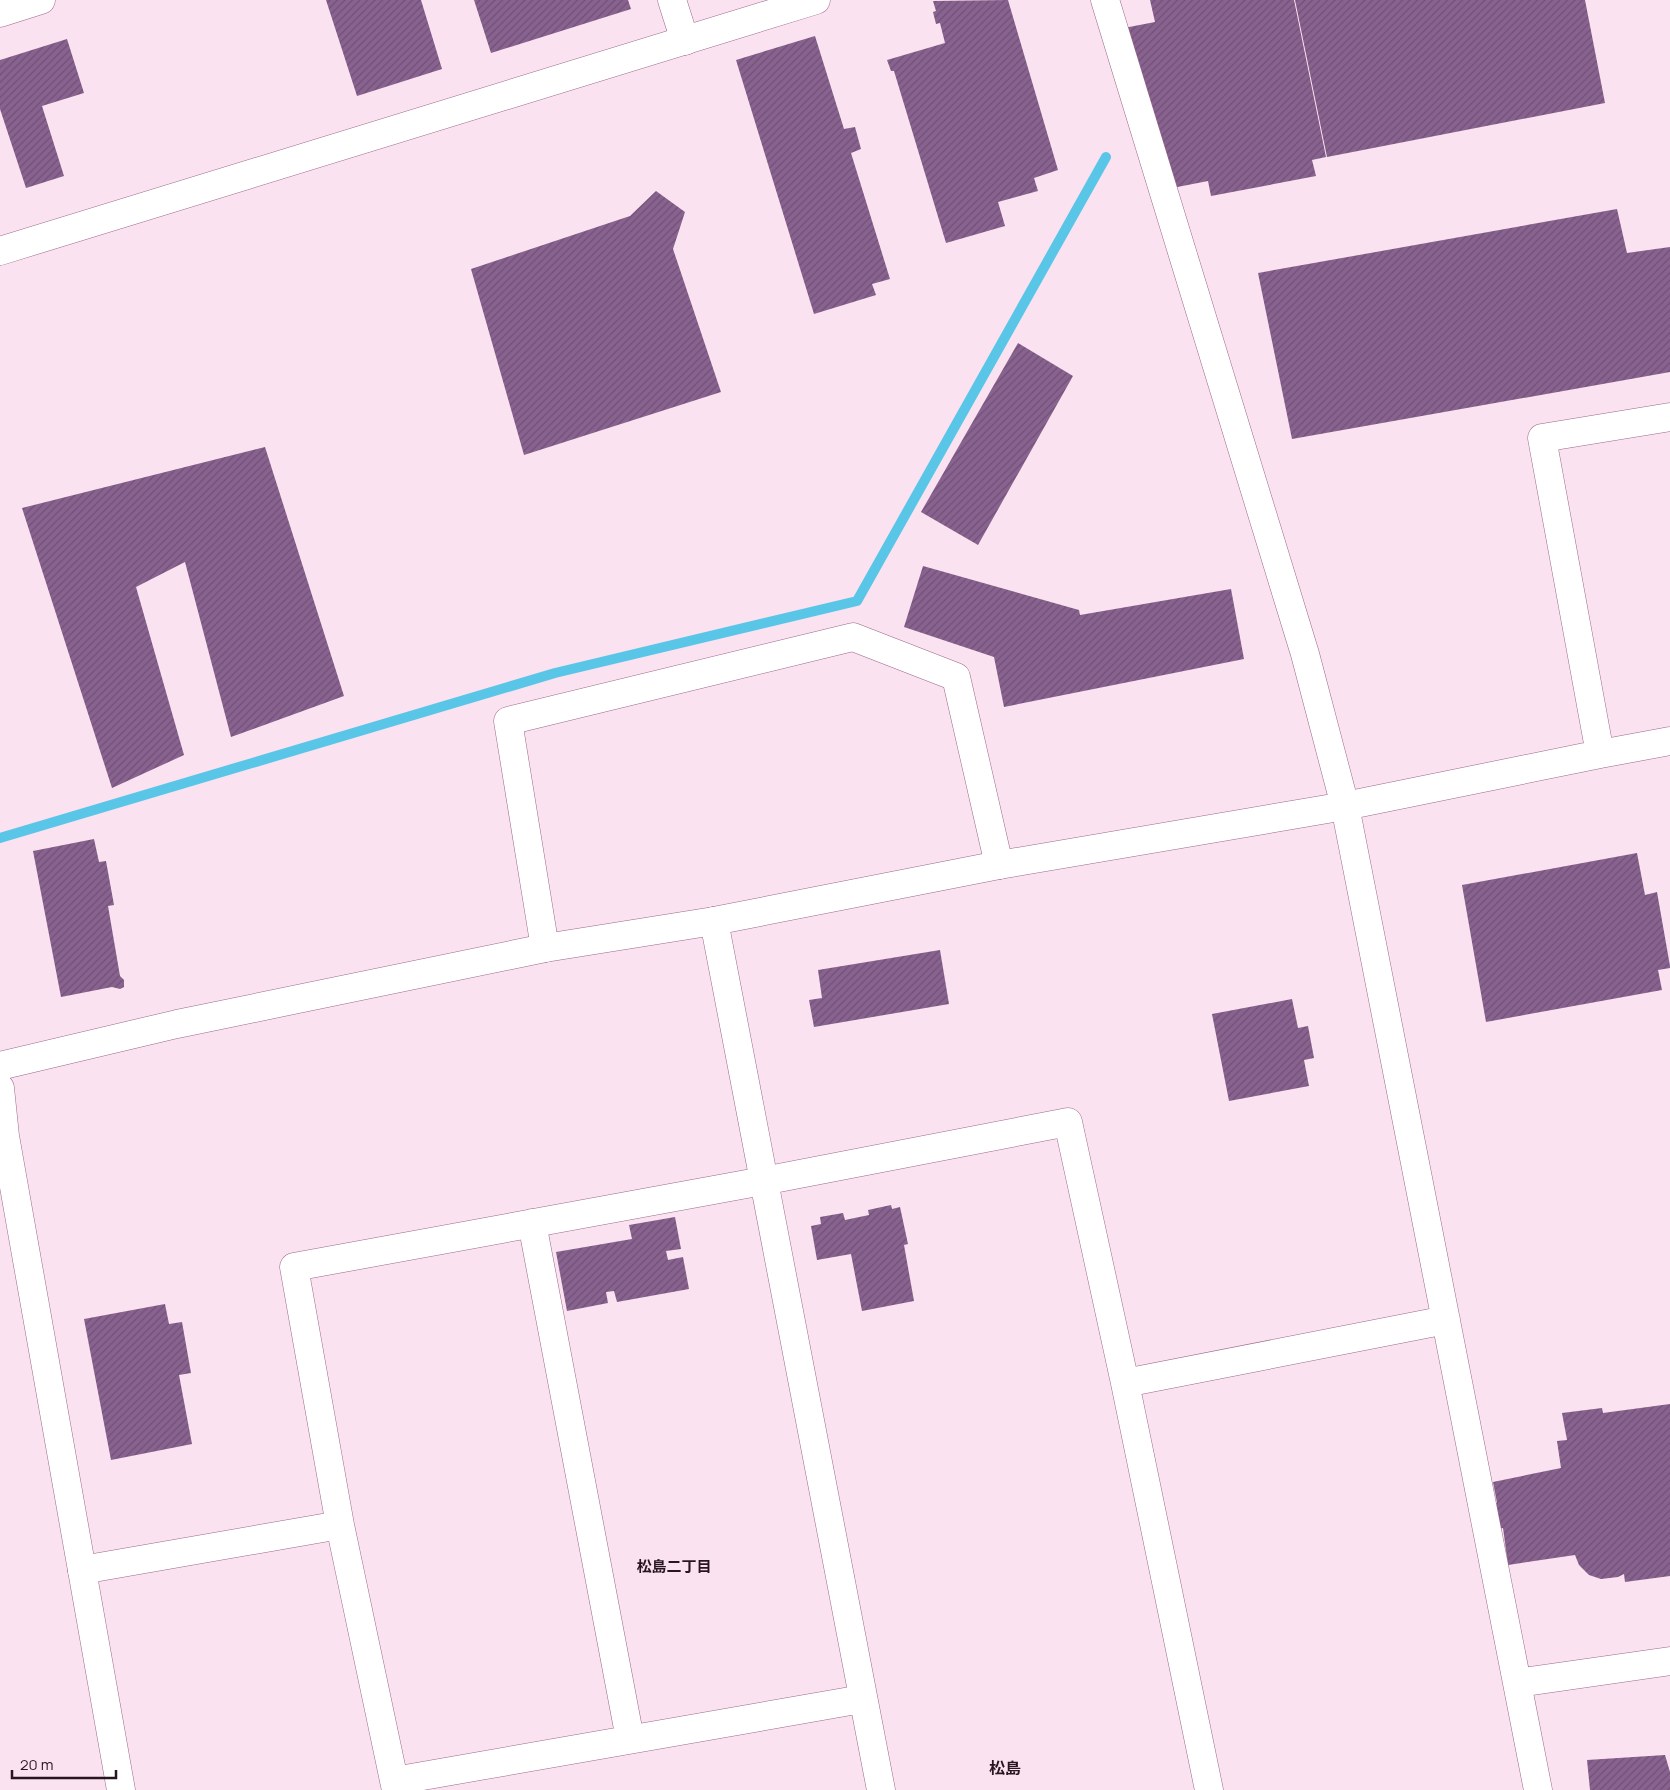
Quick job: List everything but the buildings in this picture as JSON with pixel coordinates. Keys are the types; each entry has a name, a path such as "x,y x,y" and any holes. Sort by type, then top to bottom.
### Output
{"street":[{"path":"0,13 41,0"},
{"path":"672,0 685,40"},
{"path":"0,251 816,0"},
{"path":"1105,0 1305,654 1345,806 1538,1790"},
{"path":"1600,754 1542,438 1670,417"},
{"path":"545,948 508,721 853,637 956,677 1000,865"},
{"path":"0,1066 177,1024 545,948 714,921 1000,865 1345,806 1670,741"},
{"path":"714,921 881,1790"},
{"path":"0,1088 5,1136 121,1790"},
{"path":"862,1699 630,1739 395,1785 340,1526 294,1267 764,1181 1068,1122 1209,1790"},
{"path":"532,1224 630,1739"},
{"path":"1124,1382 1446,1320"},
{"path":"82,1570 340,1526"},
{"path":"1517,1683 1670,1661"}],"waterway":[{"path":"0,838 555,673 857,601 1106,157"}],"district":[{"name":"松島二丁目","path":"674,1567"},
{"name":"松島","path":"1005,1768"}]}
